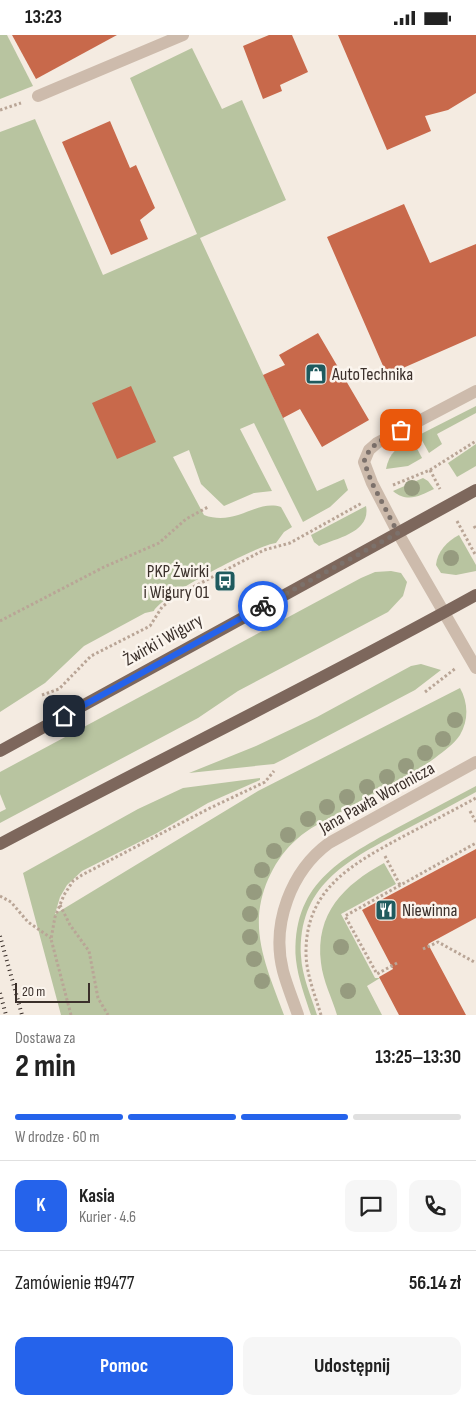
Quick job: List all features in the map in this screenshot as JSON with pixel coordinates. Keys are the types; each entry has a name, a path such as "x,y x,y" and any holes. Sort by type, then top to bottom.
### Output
{"main road":[{"name":"Żwirki i Wigury","path":"0,751 476,490"},
{"path":"0,844 125,778 266,708 476,595"}],"street":[{"path":"38,96 183,35"},
{"path":"476,391 386,437 369,450 364,462 366,470 398,533 476,668"},
{"name":"Jana Pawła Woronicza","path":"298,1015 283,969 280,948 283,911 299,873 318,851 329,843 476,762"}],"path":[{"path":"390,487 430,470 476,441"},
{"path":"430,470 440,488"},
{"path":"42,695 59,689 91,656 150,626 162,607 176,596 264,550 290,543 365,501"},
{"path":"0,621 104,567 159,543 193,515 208,507"},
{"path":"463,533 476,556"},
{"path":"424,692 447,673"},
{"path":"71,1015 51,939 52,927 68,888 82,875 208,809 265,782 274,771"},
{"path":"321,1015 312,986 306,952 311,922 322,895 349,867 476,798"},
{"path":"470,811 476,822"},
{"path":"397,963 377,974 345,916 476,843"},
{"path":"385,856 400,885"},
{"path":"0,896 11,902 28,923 51,939"},
{"path":"60,905 70,925 88,951 98,998 108,1015"},
{"path":"423,949 438,942 476,963"}],"green space":[{"path":"0,35 7,35 33,86 0,99"},
{"path":"192,48 222,109 242,100 286,200 200,238 317,491 344,479 348,490 330,507 303,522 254,423 240,429 272,491 254,493 224,506 201,484 189,450 173,457 204,515 226,518 263,507 281,507 292,527 284,532 276,543 250,552 210,572 160,604 154,611 145,613 84,646 45,683 0,712 0,132 35,119 103,275 197,234 130,78"},
{"path":"476,406 476,413 437,434 442,444 429,453 419,435"},
{"path":"412,439 422,458 408,466 386,469 389,459 395,451 402,444"},
{"path":"476,444 476,466 457,477 448,463"},
{"path":"423,478 434,489 414,497 403,497 393,491"},
{"path":"366,506 366,515 363,522 352,533 319,546 314,542 311,535"},
{"path":"459,535 476,565 476,571 456,575 441,573 436,565 438,556 450,540"},
{"path":"391,571 401,573 407,582 403,596 388,612 238,691 198,718 0,823 0,812 6,809 0,794 0,772 361,578 375,572"},
{"path":"421,664 441,670 415,690 274,764 189,773 256,746 317,717 411,666"},
{"path":"460,688 465,699 466,717 460,735 452,744 412,773 307,831 282,855 270,874 260,905 259,929 263,954 284,1015 61,1015 23,873 138,809 183,788 260,778 260,780 208,803 157,833 82,871 67,885 60,897 55,914 258,791"},
{"path":"476,786 476,792 379,844 343,866 316,894 307,911 302,932 301,956 305,978 317,1015 311,1015 300,981 296,960 297,934 301,912 310,894 338,864 355,852"},
{"path":"384,863 396,884 341,914 375,978 380,978 367,986 382,1015 337,1015 322,970 320,945 323,929 328,915 345,891 356,881"}],"building":[{"path":"12,35 117,35 36,79"},
{"path":"269,35 292,35 308,72 280,85 282,91 263,99 243,46"},
{"path":"338,35 476,35 476,93 448,110 425,116 431,131 387,150"},
{"path":"110,121 130,168 136,165 155,208 140,220 148,239 111,255 62,142"},
{"path":"404,204 430,263 476,244 476,336 387,375 327,237"},
{"name":"AutoTechnika","path":"318,333 369,420 322,447 300,409 283,418 263,375 285,365 279,355"},
{"path":"131,386 156,442 117,459 92,403"},
{"path":"476,849 476,918 428,944 466,1015 399,1015 379,977 393,969 362,910"}],"railway":[{"path":"0,936 22,1015"},
{"path":"0,993 6,1015"}],"way so far":[{"path":"263,606 398,533 372,483 364,462 369,450 377,443 401,430"}],"place":[{"name":"AutoTechnika","path":"316,374"},
{"name":"PKP Żwirki i Wigury 01","path":"225,581"},
{"name":"Niewinna","path":"386,910"}],"route":[{"path":"64,716 263,606"}]}
